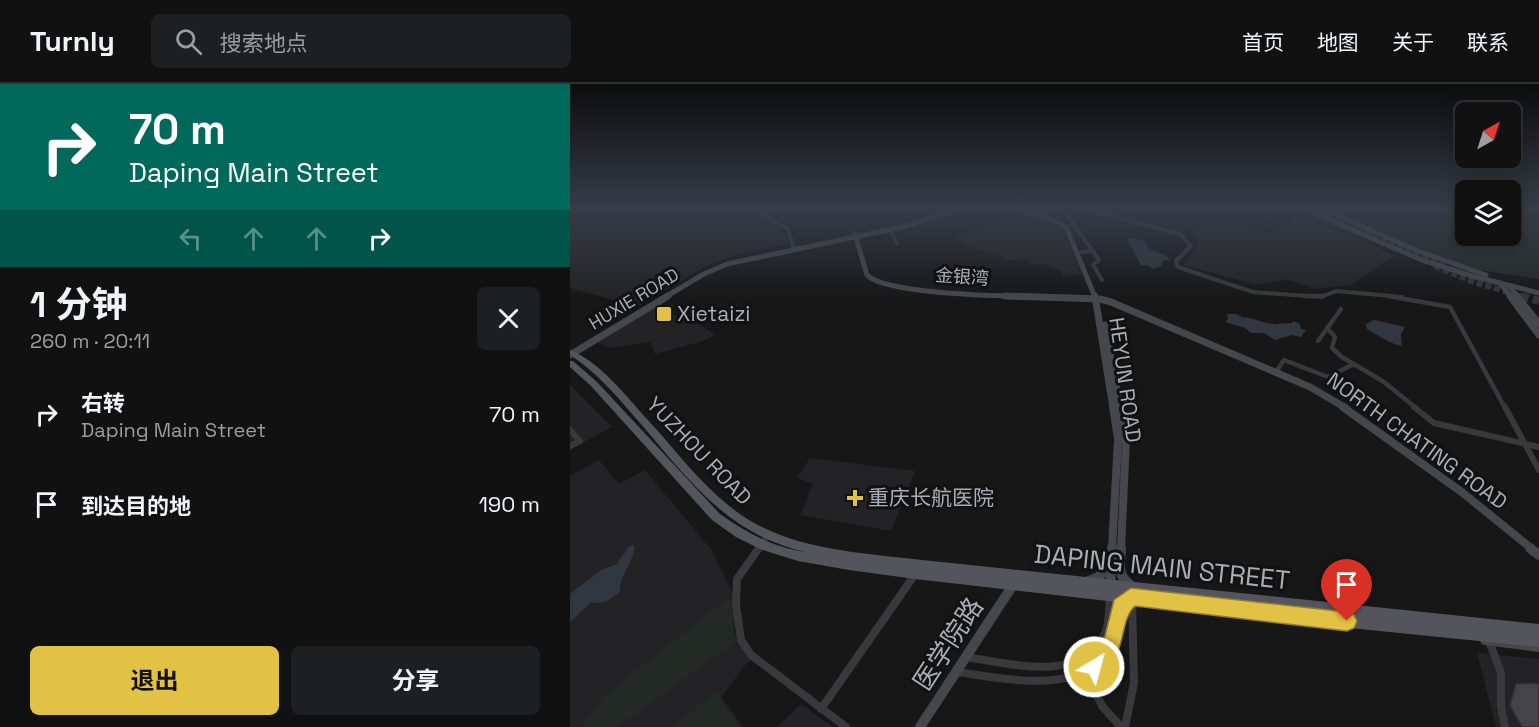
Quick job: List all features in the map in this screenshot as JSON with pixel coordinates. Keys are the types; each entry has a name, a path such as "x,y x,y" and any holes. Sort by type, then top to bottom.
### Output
{"main road":[{"name":"HUXIE ROAD","path":"571,355 711,271 742,259 834,239"},
{"name":"金银湾","path":"856,239 868,276 882,283 935,292 1098,299"},
{"name":"HEYUN ROAD","path":"1071,239 1098,299 1118,439 1112,591"},
{"name":"HEYUN ROAD","path":"1075,239 1098,299 1126,439 1120,573 1132,591"},
{"path":"1370,239 1395,250 1504,283 1539,291"},
{"path":"1390,239 1456,268"},
{"path":"1504,283 1539,324"},
{"path":"1504,283 1539,335"},
{"name":"NORTH CHATING ROAD","path":"1098,299 1111,302 1276,372 1331,398 1463,493 1539,555"},
{"name":"YUZHOU ROAD","path":"571,355 606,380 724,508 768,535 851,561"},
{"name":"YUZHOU ROAD","path":"571,355 594,384 716,517 740,534 760,544 798,556 851,561"},
{"path":"1089,581 1103,573 1112,556"},
{"name":"DAPING MAIN STREET","path":"851,561 918,569 1089,581 1112,591"},
{"name":"DAPING MAIN STREET","path":"918,569 1012,585 1132,591 1539,630"},
{"name":"医学院路","path":"920,727 1012,585"},
{"name":"DAPING MAIN STREET","path":"1132,591 1300,617 1539,640"},
{"path":"1464,632 1489,641 1539,647"}],"street":[{"path":"791,239 793,247"},
{"path":"895,239 897,244"},
{"path":"1083,239 1099,260 1093,265 1102,280"},
{"path":"1185,239 1191,246 1176,261 1178,267 1253,292 1321,297 1336,291 1401,297 1450,307 1539,470"},
{"path":"1081,252 1094,251"},
{"path":"1317,341 1341,309"},
{"path":"1327,328 1335,337 1332,348 1384,381 1434,423 1524,446 1539,447"},
{"path":"1276,372 1284,360 1289,360 1312,372 1328,377 1354,364"},
{"path":"570,430 580,441 570,446"},
{"path":"768,535 737,579 736,604 741,640 751,655 846,727"},
{"path":"821,709 918,569"},
{"path":"1112,591 1116,628"},
{"path":"966,657 1045,667 1078,663 1094,651 1105,634 1112,591"},
{"path":"956,672 1044,680 1074,678 1103,659 1114,639 1120,607 1132,591"},
{"path":"1125,727 1134,683 1132,591"},
{"path":"1489,641 1501,673 1501,707 1505,727"},
{"path":"1086,672 1102,706 1121,727"}],"shaded area":[{"path":"570,239 788,239 789,244 739,254 708,265 637,307 570,288"},
{"path":"958,239 1067,239 1082,274 1063,276 1060,270 1042,264 1032,264 1024,259 1003,261 1003,257 965,245"},
{"path":"1127,239 1145,241 1148,248 1167,256 1169,260 1164,260 1161,266 1153,269 1147,265 1141,265"},
{"path":"1196,239 1361,239 1394,256 1351,285 1317,289 1286,279 1257,285 1183,265 1199,244"},
{"path":"1392,239 1455,239 1455,246 1521,246 1521,239 1539,239 1539,279 1479,270"},
{"path":"653,307 702,326 715,335 703,341 655,354 650,342 611,348 596,342"},
{"path":"1227,314 1237,314 1243,318 1270,324 1292,323 1293,321 1300,324 1301,329 1306,330 1301,337 1292,335 1275,340 1264,333 1251,333 1245,328 1225,322 1228,319"},
{"path":"1374,320 1405,327 1401,334 1402,346 1389,342 1367,329 1366,324"},
{"path":"570,385 612,427 570,450"},
{"name":"重庆长航医院","path":"810,458 915,471 891,531 800,515 813,484 797,478"},
{"path":"599,460 619,484 645,470 710,548 734,596 734,631 750,659 721,697 743,727 570,727 570,476"},
{"path":"634,545 620,592 606,602 590,603 570,622 570,594 601,570 617,564 628,547"},
{"path":"730,597 736,641 617,727 582,727 603,697"},
{"path":"1477,653 1539,659 1539,727 1496,727"},
{"path":"715,692 740,727 674,727"},
{"path":"801,704 833,727 777,727"}],"building":[{"path":"1516,684 1539,684 1539,727 1522,727 1510,705"}],"tunnel":[{"path":"1384,239 1444,264"},
{"path":"1435,266 1474,282 1526,297"},
{"path":"1521,296 1539,301"}],"place":[{"name":"Xietaizi","path":"664,314"},
{"name":"重庆长航医院","path":"855,498"}],"route":[{"path":"1094,667 1103,659 1114,639 1120,607 1131,597 1347,621"}]}
